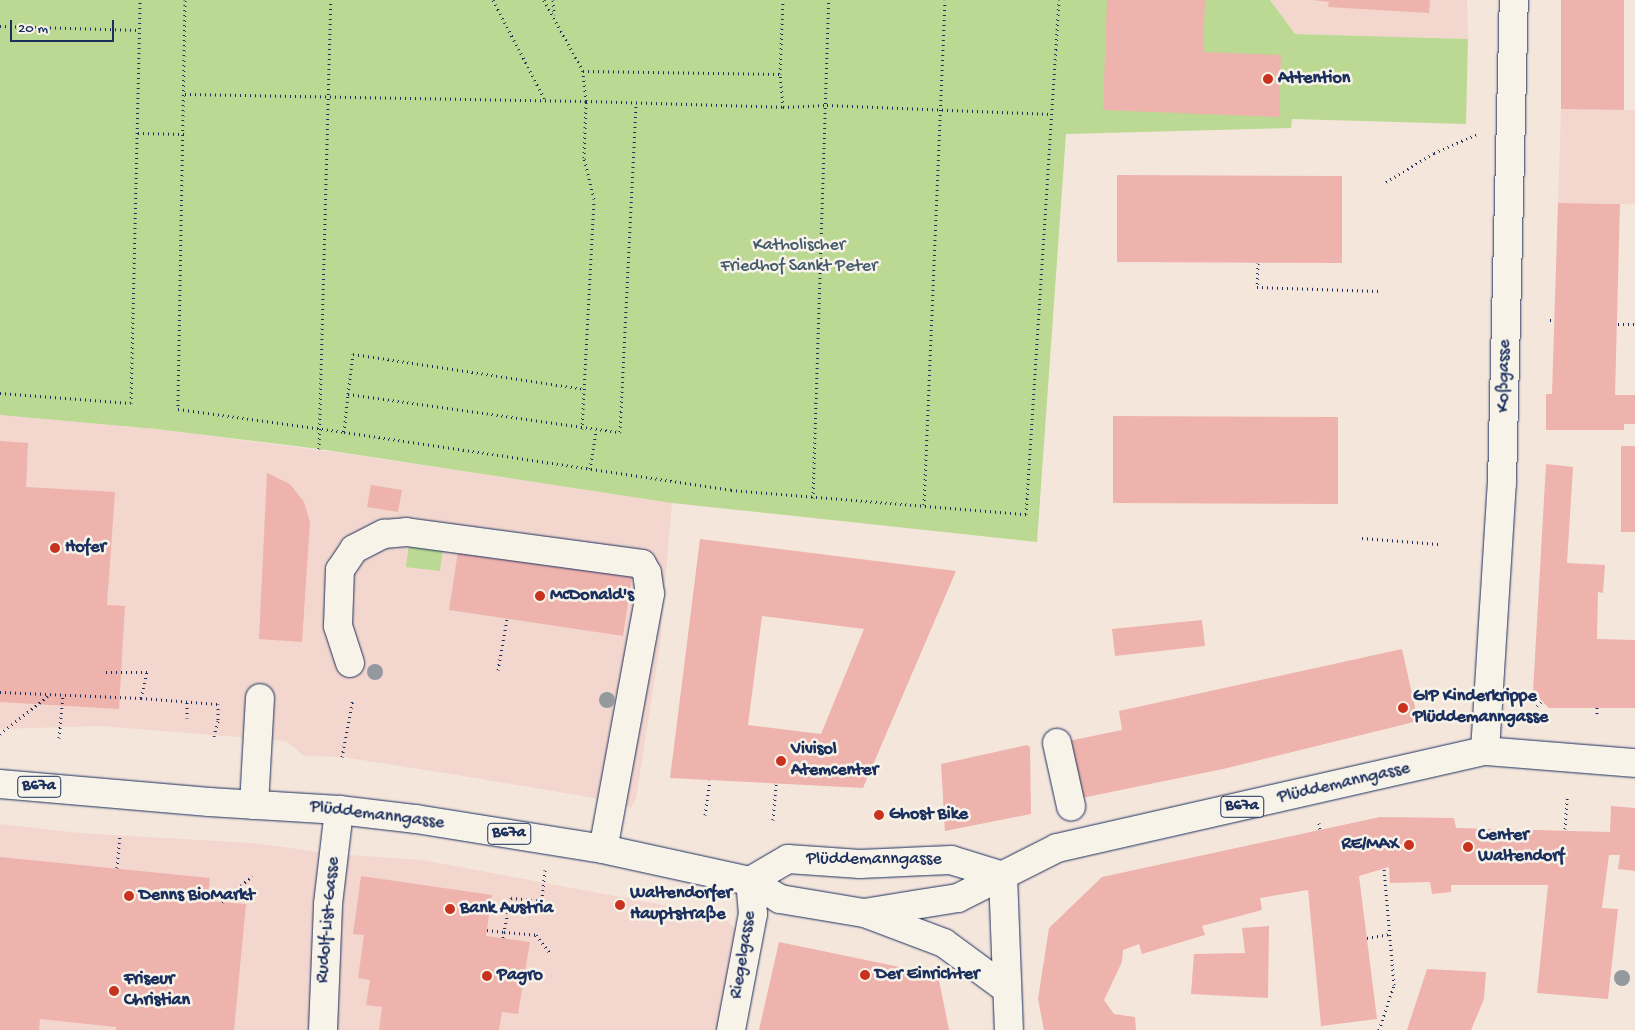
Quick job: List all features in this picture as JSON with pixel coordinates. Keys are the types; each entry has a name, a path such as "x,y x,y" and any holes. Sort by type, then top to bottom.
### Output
{"main road":[{"name":"Koßgasse","path":"1486,751 1502,483 1514,0"},
{"path":"350,663 338,626 340,570 354,549 384,534 406,532 642,564 647,573 650,594 603,849"},
{"path":"254,805 260,698"},
{"path":"1057,743 1071,806"},
{"name":"Plüddemanngasse","path":"0,784 254,805 339,810 603,849 750,881 780,899 864,913 958,898 1057,848 1486,751 1635,763"},
{"name":"Rudolf-List-Gasse","path":"323,1030 328,904 339,810"},
{"name":"Plüddemanngasse","path":"750,881 788,859 860,864 951,860 1003,876"},
{"path":"1003,876 1005,988 1008,1030"},
{"name":"Riegelgasse","path":"731,1030 753,914 750,881"},
{"path":"864,913 944,943 1005,988"}],"path":[{"path":"0,393 132,404 140,0"},
{"path":"186,0 178,409 318,427 731,490 1026,514 1059,0"},
{"path":"319,450 318,427 331,0"},
{"path":"493,0 545,100"},
{"path":"544,0 582,71 586,102 584,158 594,199 582,429"},
{"path":"553,0 554,16"},
{"path":"783,0 780,74 783,107"},
{"path":"814,498 829,0"},
{"path":"924,505 946,0"},
{"path":"0,26 140,30"},
{"path":"582,71 780,74"},
{"path":"1280,73 1312,76"},
{"path":"185,94 545,100 783,107 827,105 941,108 1052,114"},
{"path":"348,394 596,431 620,432 636,103"},
{"path":"138,132 184,134"},
{"path":"1386,182 1434,153 1477,134"},
{"path":"1258,263 1257,287 1380,291"},
{"path":"1550,320 1555,320"},
{"path":"1618,324 1635,324"},
{"path":"344,432 353,354 585,389"},
{"path":"590,469 596,431"},
{"path":"1362,538 1439,544"},
{"path":"498,670 507,619"},
{"path":"103,672 147,672 141,698"},
{"path":"0,692 187,700 218,704 218,721 214,736"},
{"path":"0,734 49,695"},
{"path":"59,738 63,695"},
{"path":"342,757 353,699"},
{"path":"187,700 187,718"},
{"path":"1537,706 1542,701"},
{"path":"1597,707 1598,714"},
{"path":"704,815 710,780"},
{"path":"773,820 776,784"},
{"path":"1565,829 1567,798"},
{"path":"1319,823 1320,830"},
{"path":"117,868 120,835"},
{"path":"1378,1030 1394,985 1384,868"},
{"path":"222,902 252,876"},
{"path":"503,938 510,898 542,901 544,881"},
{"path":"487,930 536,935 550,953"},
{"path":"1366,938 1390,934"}],"shaded area":[{"path":"1270,0 1467,0 1468,39 1295,34"},
{"path":"1561,109 1635,110 1635,204 1558,203"},
{"path":"0,415 156,429 334,452 672,503 660,645 636,799 631,808 612,801 451,774 342,757 304,756 286,741 101,726 0,729"},
{"path":"0,824 80,833 252,843 334,854 422,860 723,916 735,929 736,941 724,1030 0,1030"}],"green space":[{"name":"Katholischer Friedhof Sankt Peter","path":"0,0 1270,0 1295,34 1468,39 1466,124 1292,119 1291,128 1066,134 1037,542 672,503 319,449 156,429 0,415"},
{"path":"409,543 443,547 440,571 406,567"}],"building":[{"path":"1107,0 1205,0 1203,52 1281,55 1279,117 1103,110"},
{"path":"1312,0 1430,0 1429,13 1328,7 1329,2"},
{"path":"1561,0 1624,0 1624,110 1561,109"},
{"path":"1117,175 1342,176 1342,263 1117,262"},
{"path":"1558,203 1620,204 1615,395 1635,395 1635,424 1624,424 1624,430 1546,430 1546,394 1552,394"},
{"path":"1113,416 1338,417 1338,504 1113,503"},
{"name":"Hofer","path":"0,441 28,443 26,487 115,492 107,605 125,606 119,709 0,702"},
{"path":"1621,446 1635,446 1635,532 1621,532"},
{"path":"1546,464 1573,467 1567,563 1605,565 1603,593 1598,592 1597,639 1635,640 1635,708 1549,708 1533,692"},
{"path":"267,473 290,484 304,502 310,522 302,642 259,639"},
{"path":"371,485 402,490 398,512 367,507"},
{"path":"700,539 956,571 863,788 670,778","holes":["762,616 864,629 821,734 748,725"]},
{"name":"McDonald's","path":"458,551 632,577 623,636 449,610"},
{"path":"1202,620 1205,646 1115,656 1112,629"},
{"path":"1402,649 1418,721 1223,769 1072,800 1059,743 1122,730 1119,711"},
{"path":"1027,745 1030,747 1031,814 945,831 941,764"},
{"path":"1611,806 1635,808 1635,871 1618,869 1620,855 1609,855 1602,908 1618,909 1608,999 1537,993 1548,885 1451,885 1451,892 1432,894 1430,882 1390,883 1389,867 1359,876 1377,1019 1321,1026 1308,890 1260,898 1262,910 1202,926 1205,935 1142,954 1139,944 1123,950 1122,962 1104,1000 1114,1014 1135,1017 1136,1030 1044,1030 1038,999 1049,928 1102,877 1380,817 1454,818 1456,828 1610,832"},
{"path":"0,857 210,878 207,901 246,904 234,1030 116,1030 116,1027 40,1019 39,1030 0,1030"},
{"path":"361,876 492,895 486,936 530,942 518,1014 502,1012 499,1030 379,1030 382,1007 366,1005 370,980 358,978 364,935 353,934"},
{"path":"1269,926 1268,998 1191,994 1194,954 1245,953 1242,928"},
{"path":"779,942 938,975 949,1030 759,1030"},
{"path":"1427,969 1486,972 1484,999 1471,1030 1407,1030"}],"place":[{"name":"Attention","path":"1268,79"},
{"name":"Hofer","path":"55,548"},
{"name":"McDonald's","path":"540,596"},
{"name":"GIP Kinderkrippe Plüddemanngasse","path":"1403,708"},
{"name":"Vivisol Atemcenter","path":"781,761"},
{"name":"Ghost Bike","path":"879,815"},
{"name":"RE/MAX","path":"1409,845"},
{"name":"Center Waltendorf","path":"1468,847"},
{"name":"Denns BioMarkt","path":"129,896"},
{"name":"Waltendorfer Hauptstraße","path":"620,905"},
{"name":"Bank Austria","path":"450,909"},
{"name":"Der Einrichter","path":"865,975"},
{"name":"Pagro","path":"487,976"},
{"name":"Friseur Christian","path":"114,991"}]}
